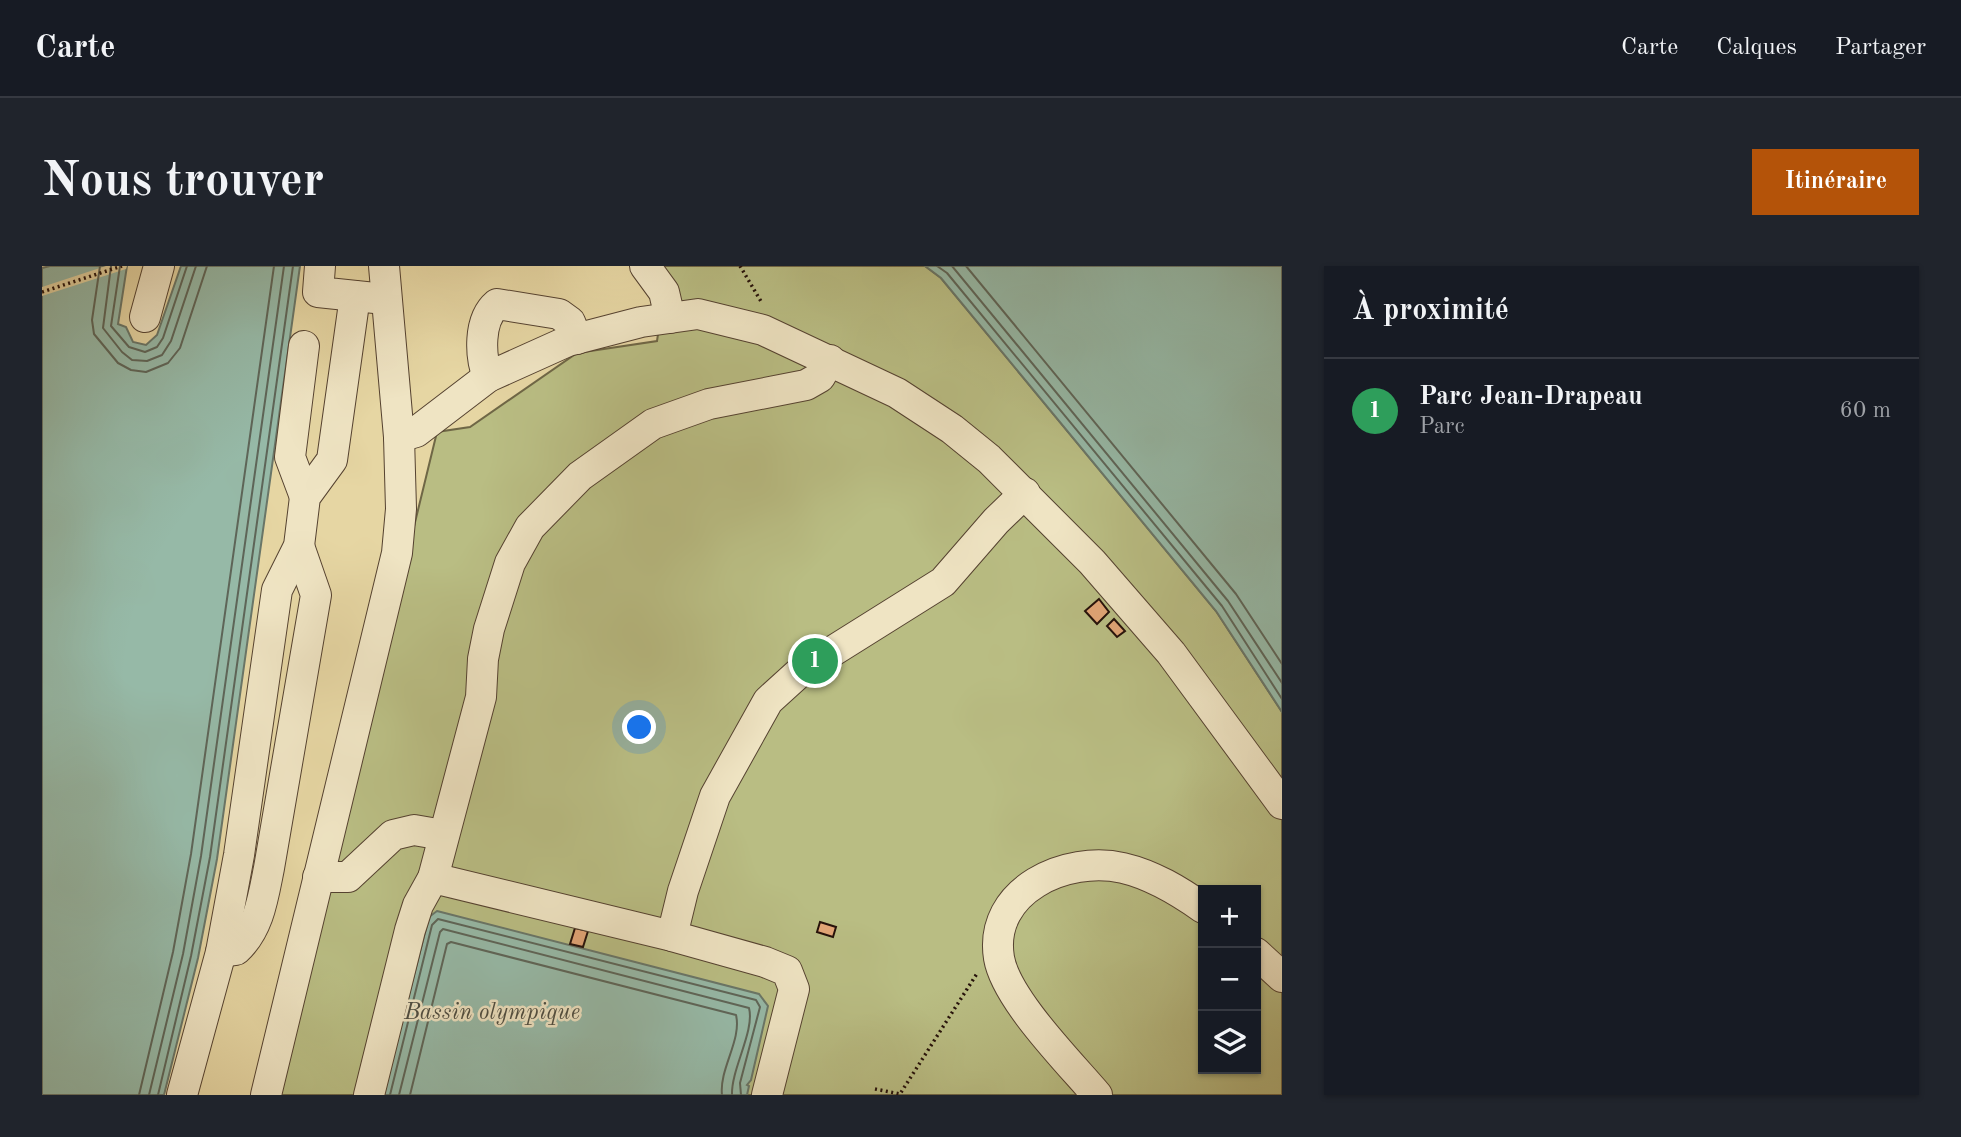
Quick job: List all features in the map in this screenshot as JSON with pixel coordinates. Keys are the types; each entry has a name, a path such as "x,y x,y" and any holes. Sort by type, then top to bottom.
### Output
{"street":[{"path":"145,317 159,266"},
{"path":"320,266 318,292 388,300"},
{"path":"266,1095 397,554 401,509 398,437 384,266"},
{"path":"645,266 664,292 670,318"},
{"path":"305,498 332,460 355,296"},
{"path":"488,377 481,349 489,314 497,304 559,314 570,322 577,339"},
{"path":"398,437 416,432 488,377 577,339 698,314 729,319 763,330 897,393 952,429 1025,493 1093,562 1171,653 1282,804"},
{"path":"182,1095 221,952 278,590 299,546 305,498 290,457 304,346"},
{"path":"369,1095 410,930 418,905 433,878 481,697 483,659 489,629 510,563 530,527 580,476 653,424 709,404 806,385 820,377 830,360"},
{"path":"673,936 683,891 715,796 768,701 801,671 943,582 996,521 1025,493"},
{"path":"221,952 232,953 243,944 258,916 316,595 299,546"},
{"path":"245,809 276,815"},
{"path":"318,877 348,877 393,835 414,831 443,835"},
{"path":"1097,1095 1036,1023 1006,981 999,957 999,929 1005,914 1016,897 1039,879 1088,865 1122,868 1162,881 1198,905"},
{"path":"433,878 673,936 788,971 794,989 767,1095"},
{"path":"1261,958 1282,977"}],"path":[{"path":"42,292 122,266"},
{"path":"740,266 767,310"},
{"path":"978,963 980,979"},
{"path":"875,1089 900,1094 979,970"}],"green space":[{"path":"641,266 925,266 941,278 1216,611 1282,712 1282,1095 279,1095 310,954 437,432 470,427 577,353 657,341 666,280"}],"water":[{"path":"127,266 118,324 126,327 133,342 146,345 157,335 181,266 300,266 217,859 198,958 164,1095 42,1095 42,268"},
{"path":"925,266 1282,266 1282,712 1216,611 941,278"},
{"name":"Bassin olympique","path":"437,911 759,994 768,1006 751,1080 747,1085 747,1095 383,1095 429,917"}],"pier":[{"path":"106,266 127,266 126,269 42,296 42,287"}],"building":[{"path":"1099,599 1109,612 1097,624 1085,611"},
{"path":"1114,619 1125,631 1117,637 1107,626"},
{"path":"820,922 836,927 833,937 817,932"},
{"path":"575,928 588,931 583,947 570,944"}],"place":[{"name":"Parc Jean-Drapeau","path":"815,661"}]}
